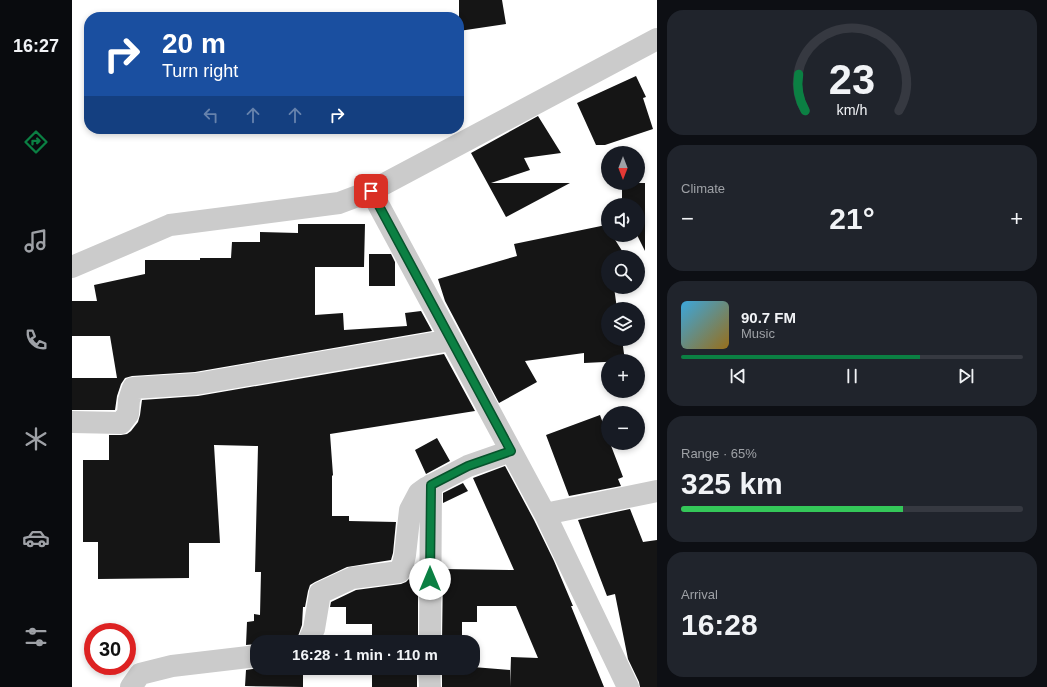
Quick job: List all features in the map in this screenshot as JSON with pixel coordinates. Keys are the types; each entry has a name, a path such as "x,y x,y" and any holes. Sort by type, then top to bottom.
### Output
{"street":[{"path":"72,267 170,225 340,203 371,191 657,39"},
{"path":"371,191 544,514 628,687"},
{"path":"72,422 121,423 128,414 129,400 133,388 196,384 451,340"},
{"path":"312,635 314,630 320,593 352,578 399,572 406,555 410,510 419,493 431,485 468,466 511,451"},
{"path":"430,635 431,485"},
{"path":"544,514 657,491"},
{"path":"131,687 140,674 172,666 250,657"},
{"path":"429,675 430,687"}],"building":[{"path":"459,0 502,0 506,24 464,30 464,12 459,12"},
{"path":"636,76 646,97 643,98 653,129 605,145 596,145 577,103"},
{"path":"538,116 561,153 524,158 530,170 491,183 570,183 506,217 471,153"},
{"path":"622,190 645,190 645,198 622,198"},
{"path":"298,224 365,224 364,267 315,267 315,315 343,313 344,330 407,326 405,313 421,311 432,331 195,372 132,376 125,378 121,384 115,410 72,410 72,378 117,378 110,336 72,336 72,301 97,301 94,285 145,274 145,260 200,260 200,258 231,258 232,242 260,242 260,232 298,233"},
{"path":"601,226 601,242 616,242 622,250 601,250 601,294 615,294 616,302 601,302 601,346 623,346 624,354 601,354 601,362 584,363 584,353 525,361 537,382 499,403 445,301 438,279 517,256 514,244"},
{"path":"640,242 645,242 644,250"},
{"path":"369,254 391,254 395,262 395,286 369,286"},
{"path":"444,354 475,411 330,434 333,475 332,516 349,516 349,521 396,522 391,560 347,567 315,582 310,585 305,607 303,607 302,625 298,635 250,635 250,645 246,645 247,622 254,621 254,614 260,615 261,572 255,572 258,446 214,445 220,543 189,543 189,578 98,579 98,542 83,542 83,460 109,460 109,435 127,434 131,431 138,422 142,400 198,396"},
{"path":"600,415 601,450 613,450 623,477 618,479 621,486 569,496 546,435"},
{"path":"437,438 450,461 426,474 415,450"},
{"path":"505,466 554,561 604,687 510,687 511,657 538,658 516,606 477,606 477,622 462,622 462,635 442,635 443,569 514,570 473,478"},
{"path":"463,483 468,491 443,503 443,493"},
{"path":"630,509 643,542 657,540 657,687 640,687 628,659 615,594 607,596 578,520"},
{"path":"414,569 418,569 418,635 372,635 372,624 346,624 346,607 330,607 331,602 356,590 401,584 410,578"},
{"path":"480,668 510,670 510,687 442,687 442,675 480,675"},
{"path":"250,669 250,675 303,675 303,687 245,686 246,670"},
{"path":"372,675 417,675 417,687 372,687"}],"route":[{"path":"371,191 511,451 468,466 431,485 430,579"}]}
